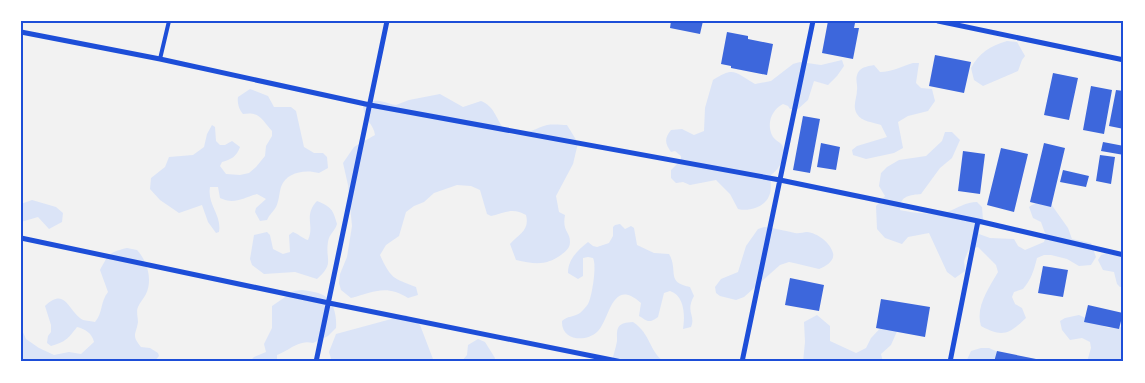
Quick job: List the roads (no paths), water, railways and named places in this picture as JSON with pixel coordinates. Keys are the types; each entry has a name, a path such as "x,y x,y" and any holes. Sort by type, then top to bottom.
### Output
{"street":[{"path":"316,362 387,21"},
{"path":"742,362 813,21"},
{"path":"938,21 1124,60"},
{"path":"21,32 160,59 370,105 780,180 978,221 1124,255"},
{"path":"950,362 978,221"},
{"path":"21,238 622,362"}],"lane":[{"path":"160,59 169,21"}]}
